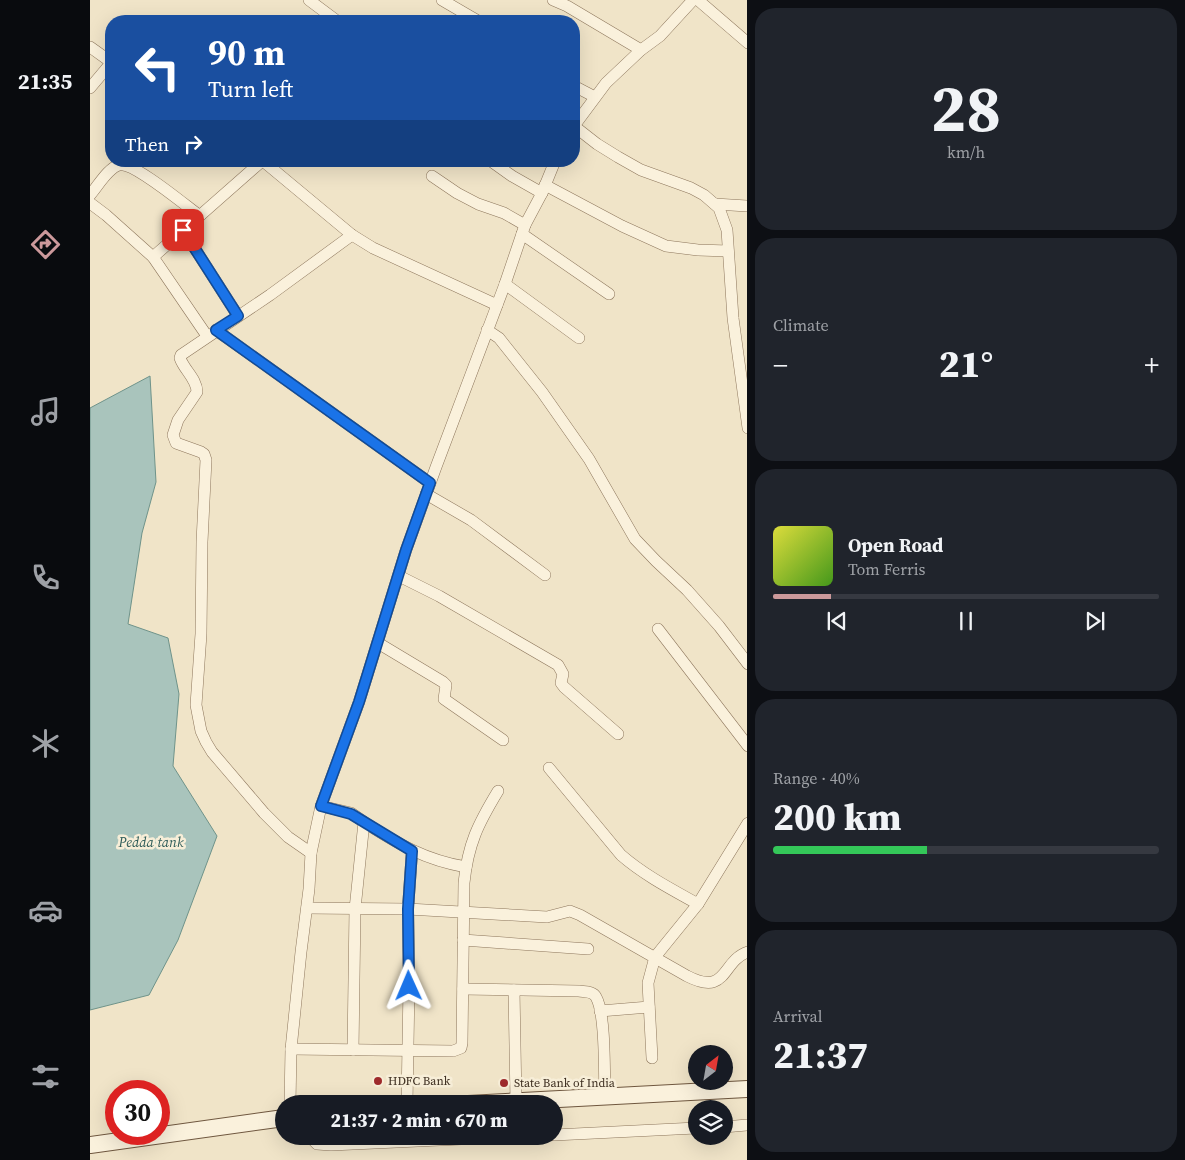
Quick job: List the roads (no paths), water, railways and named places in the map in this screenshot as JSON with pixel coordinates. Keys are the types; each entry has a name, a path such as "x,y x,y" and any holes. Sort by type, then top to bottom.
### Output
{"main road":[{"path":"563,1099 747,1089"},
{"path":"563,1108 747,1099"},
{"path":"90,1145 275,1119"},
{"path":"90,1153 275,1128"}],"street":[{"path":"309,0 329,15"},
{"path":"442,0 468,15"},
{"path":"553,0 567,6 640,50"},
{"path":"580,118 606,83 640,50 660,36 693,0"},
{"path":"698,0 747,42"},
{"path":"90,47 105,58"},
{"path":"90,88 105,69"},
{"path":"580,89 595,97"},
{"path":"580,131 597,144 641,170 691,188 716,204 724,218 727,230 733,318 747,421"},
{"path":"90,195 116,167"},
{"path":"130,167 138,170 200,216"},
{"path":"153,257 255,167"},
{"path":"269,167 352,234 373,248 497,305"},
{"path":"499,167 512,176 666,246 728,251"},
{"path":"290,1095 292,1049 311,853 321,806 359,702 428,489 505,284 523,230 544,189 553,167"},
{"path":"432,176 457,194 504,213 523,230 609,294"},
{"path":"90,202 153,257 212,333 545,575"},
{"path":"716,204 747,206"},
{"path":"183,230 238,316"},
{"path":"311,853 288,837 226,769 206,742 197,715 206,460 201,452 176,443 173,435 178,420 197,392 196,383 180,358 212,333 270,296 352,234"},
{"path":"505,284 579,338"},
{"path":"488,330 499,338 542,392 589,458 635,538 687,590 719,626 747,663"},
{"path":"399,576 439,596 558,665 564,674 561,683 564,687 618,734"},
{"path":"658,629 747,745"},
{"path":"378,642 443,682 446,688 444,699 503,740"},
{"path":"548,768 620,855 656,881 698,904"},
{"path":"292,1049 453,1051 461,1048 463,912 466,867 472,840 479,823 498,791"},
{"path":"321,806 351,814 412,851 447,864 466,867"},
{"path":"353,1050 355,909 364,822"},
{"path":"652,1058 648,983 655,957 698,904 747,825"},
{"path":"406,1095 409,986 408,909 412,851"},
{"path":"306,908 408,909 547,917 570,911 687,976 705,983 711,983 725,975 740,956 747,952"},
{"path":"463,940 588,948"},
{"path":"463,989 579,991 590,992 596,996 602,1015 605,1098"},
{"path":"514,990 516,1095"},
{"path":"600,1011 649,1007"},
{"path":"733,1126 747,1125"},
{"path":"563,1135 688,1128"}],"water":[{"name":"Pedda tank","path":"150,376 156,482 142,533 128,624 168,638 179,694 173,766 217,836 178,940 149,995 90,1010 90,408"}],"place":[{"name":"HDFC Bank","path":"378,1081"},
{"name":"State Bank of India","path":"504,1083"}]}
